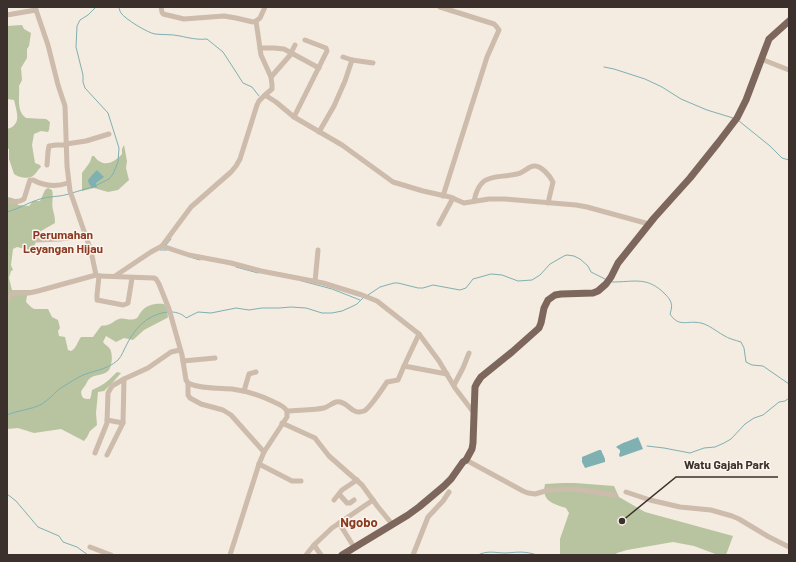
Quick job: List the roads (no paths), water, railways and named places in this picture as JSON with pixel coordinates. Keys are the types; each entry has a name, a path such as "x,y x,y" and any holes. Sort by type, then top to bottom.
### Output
{"main road":[{"path":"342,555 408,515 451,479 466,460 472,449 476,383 538,328 548,300 555,295 561,294 596,292 606,284 618,263 649,224 690,178 735,120 746,100 769,39 789,21"}],"street":[{"path":"161,7 163,14 184,19 224,16 250,22 256,21 260,18 265,7"},
{"path":"440,7 494,24 499,30 487,57 443,196"},
{"path":"7,15 36,9 48,45 65,106 68,183 70,194 92,251 98,276 97,300 123,305 128,303 132,278"},
{"path":"115,276 162,246 191,207 218,184 236,166 240,159 256,109 262,98 272,89 271,77 262,59 256,21"},
{"path":"294,117 326,54 327,49 305,40"},
{"path":"271,77 292,53 295,45"},
{"path":"260,48 280,48 319,68"},
{"path":"342,57 373,63"},
{"path":"761,59 789,70"},
{"path":"319,132 334,106 352,60"},
{"path":"262,98 276,102 294,117 342,145 393,182 453,198 464,203 489,199 500,199 581,206 649,224"},
{"path":"47,165 49,146 86,141 109,134"},
{"path":"474,201 477,190 487,179 518,174 532,166 535,166 546,173 553,182 548,203"},
{"path":"10,202 20,202 24,199 31,180 41,184 55,186 68,183"},
{"path":"439,224 453,198"},
{"path":"36,240 86,236"},
{"path":"162,246 189,255 315,282 362,295 377,301 419,334 474,414"},
{"path":"315,282 318,250"},
{"path":"7,299 13,293 29,293 98,276 156,279 172,318 188,384 188,395 190,398 201,404 223,410 231,415 264,452"},
{"path":"287,411 322,408 338,402 346,405 354,412 364,411 370,407 388,382 398,380 419,334"},
{"path":"95,453 107,420 108,393 110,388 124,379 148,368 171,352 180,350"},
{"path":"454,385 469,353"},
{"path":"183,361 215,358"},
{"path":"404,366 447,374"},
{"path":"244,391 249,374 256,372"},
{"path":"107,455 123,422 124,379"},
{"path":"188,384 244,391 283,406 287,411 287,417 264,452 259,464 230,555"},
{"path":"107,420 123,422"},
{"path":"282,423 315,438 329,456 362,485 392,524"},
{"path":"466,460 528,493 538,494 549,490 566,489 615,495"},
{"path":"259,464 292,481 301,481"},
{"path":"334,500 342,490 357,480"},
{"path":"413,555 428,517 444,501 449,492"},
{"path":"626,492 650,500 680,507 711,510 732,516 789,547"},
{"path":"339,494 347,503 354,500"},
{"path":"306,555 332,528 373,500"},
{"path":"339,523 354,548"},
{"path":"314,545 321,555"},
{"path":"90,547 111,555"}],"water":[{"path":"97,170 104,177 96,183 97,187 92,188 88,180"},
{"path":"638,437 643,449 620,457 620,450 616,447"},
{"path":"601,450 605,462 585,468 582,462 582,457"}],"waterway":[{"path":"96,7 80,20 77,26 76,47 85,88 108,113 119,148 118,162 113,174 109,179 97,185"},
{"path":"119,7 121,13 127,19 152,33 207,39 223,52 243,83 252,87 259,96"},
{"path":"604,67 645,79 662,87 681,99 707,110 733,118"},
{"path":"739,121 770,146 782,158 789,160"},
{"path":"72,193 92,187"},
{"path":"7,212 40,199 69,194"},
{"path":"166,245 171,239"},
{"path":"160,250 167,250"},
{"path":"368,295 380,287 394,283 418,288 433,285 460,290 466,288 473,279 491,274 502,275 518,281 532,280 540,275 550,264 567,255 580,259 588,266 591,272 605,279"},
{"path":"193,258 200,260"},
{"path":"236,267 258,273"},
{"path":"302,281 332,289 360,300"},
{"path":"612,282 640,281 646,282 658,288 669,299 672,306 670,314 677,321 684,323 701,323 728,338 741,342 744,348 746,362 752,365 763,366 789,384"},
{"path":"172,312 183,315 186,318 198,312 211,313 236,308 249,310 291,307 306,308 322,313 332,313 351,307 363,298"},
{"path":"7,415 42,404 58,390 79,377 113,364 118,360 134,332 144,322 155,315 169,312"},
{"path":"647,446 690,453 704,448 715,447 731,439 745,424 754,418 763,415 779,402 785,401 789,398"},
{"path":"7,494 16,501 38,527 59,536 63,542 77,547 88,555"},
{"path":"478,555 492,552 525,552 537,555"}],"place":[{"name":"Watu Gajah Park","path":"622,521"}],"district":[{"name":"Perumahan Leyangan Hijau","path":"63,242"},
{"name":"Ngobo","path":"359,522"}]}
